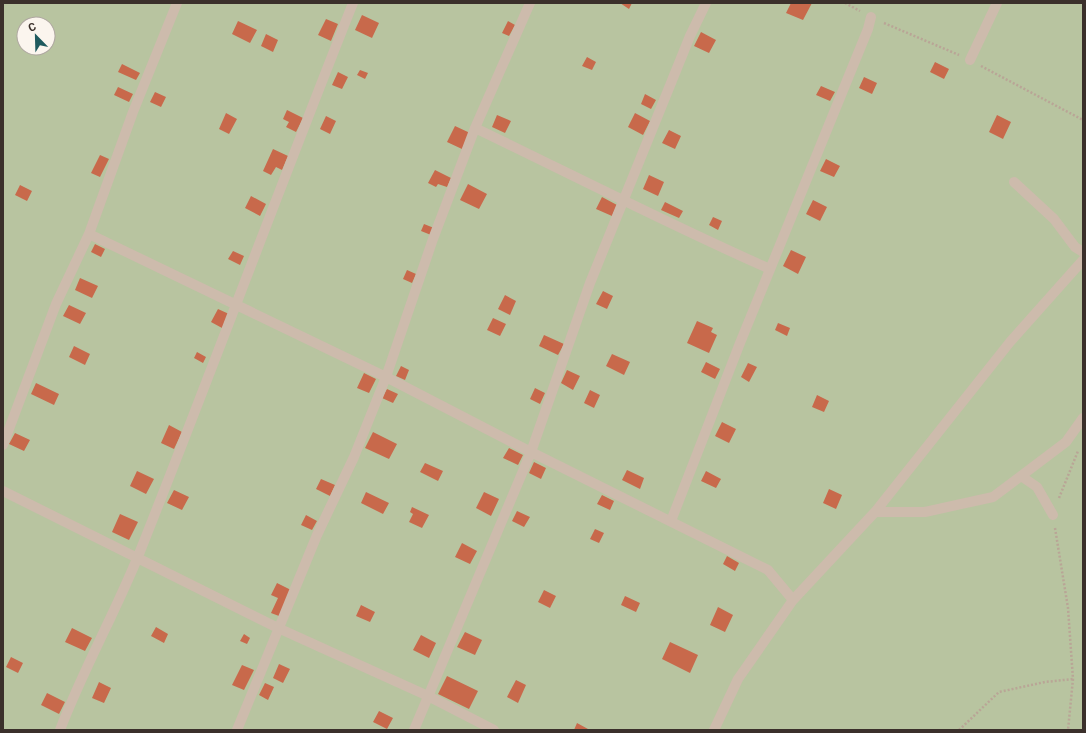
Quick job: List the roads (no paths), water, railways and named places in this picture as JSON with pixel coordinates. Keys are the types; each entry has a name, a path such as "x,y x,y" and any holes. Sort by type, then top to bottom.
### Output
{"lane":[{"path":"3,445 56,304 89,234 133,112 177,3"},
{"path":"60,730 137,557 237,305 301,134 353,3"},
{"path":"237,730 316,535 354,456 386,377 434,239 475,128 530,3"},
{"path":"414,730 531,452 590,283 625,200 690,36 706,3"},
{"path":"970,60 997,3"},
{"path":"670,521 770,269 868,29 871,17"},
{"path":"475,128 625,200 691,234 770,269"},
{"path":"1014,182 1054,219 1074,247 1083,252"},
{"path":"89,234 386,377 531,452 768,570 793,600"},
{"path":"714,730 738,679 793,600 876,512 1010,342 1083,260"},
{"path":"876,512 925,512 993,497 1066,442 1083,418"},
{"path":"1021,476 1037,487 1053,515"},
{"path":"3,491 278,628 428,696 494,730"}]}
